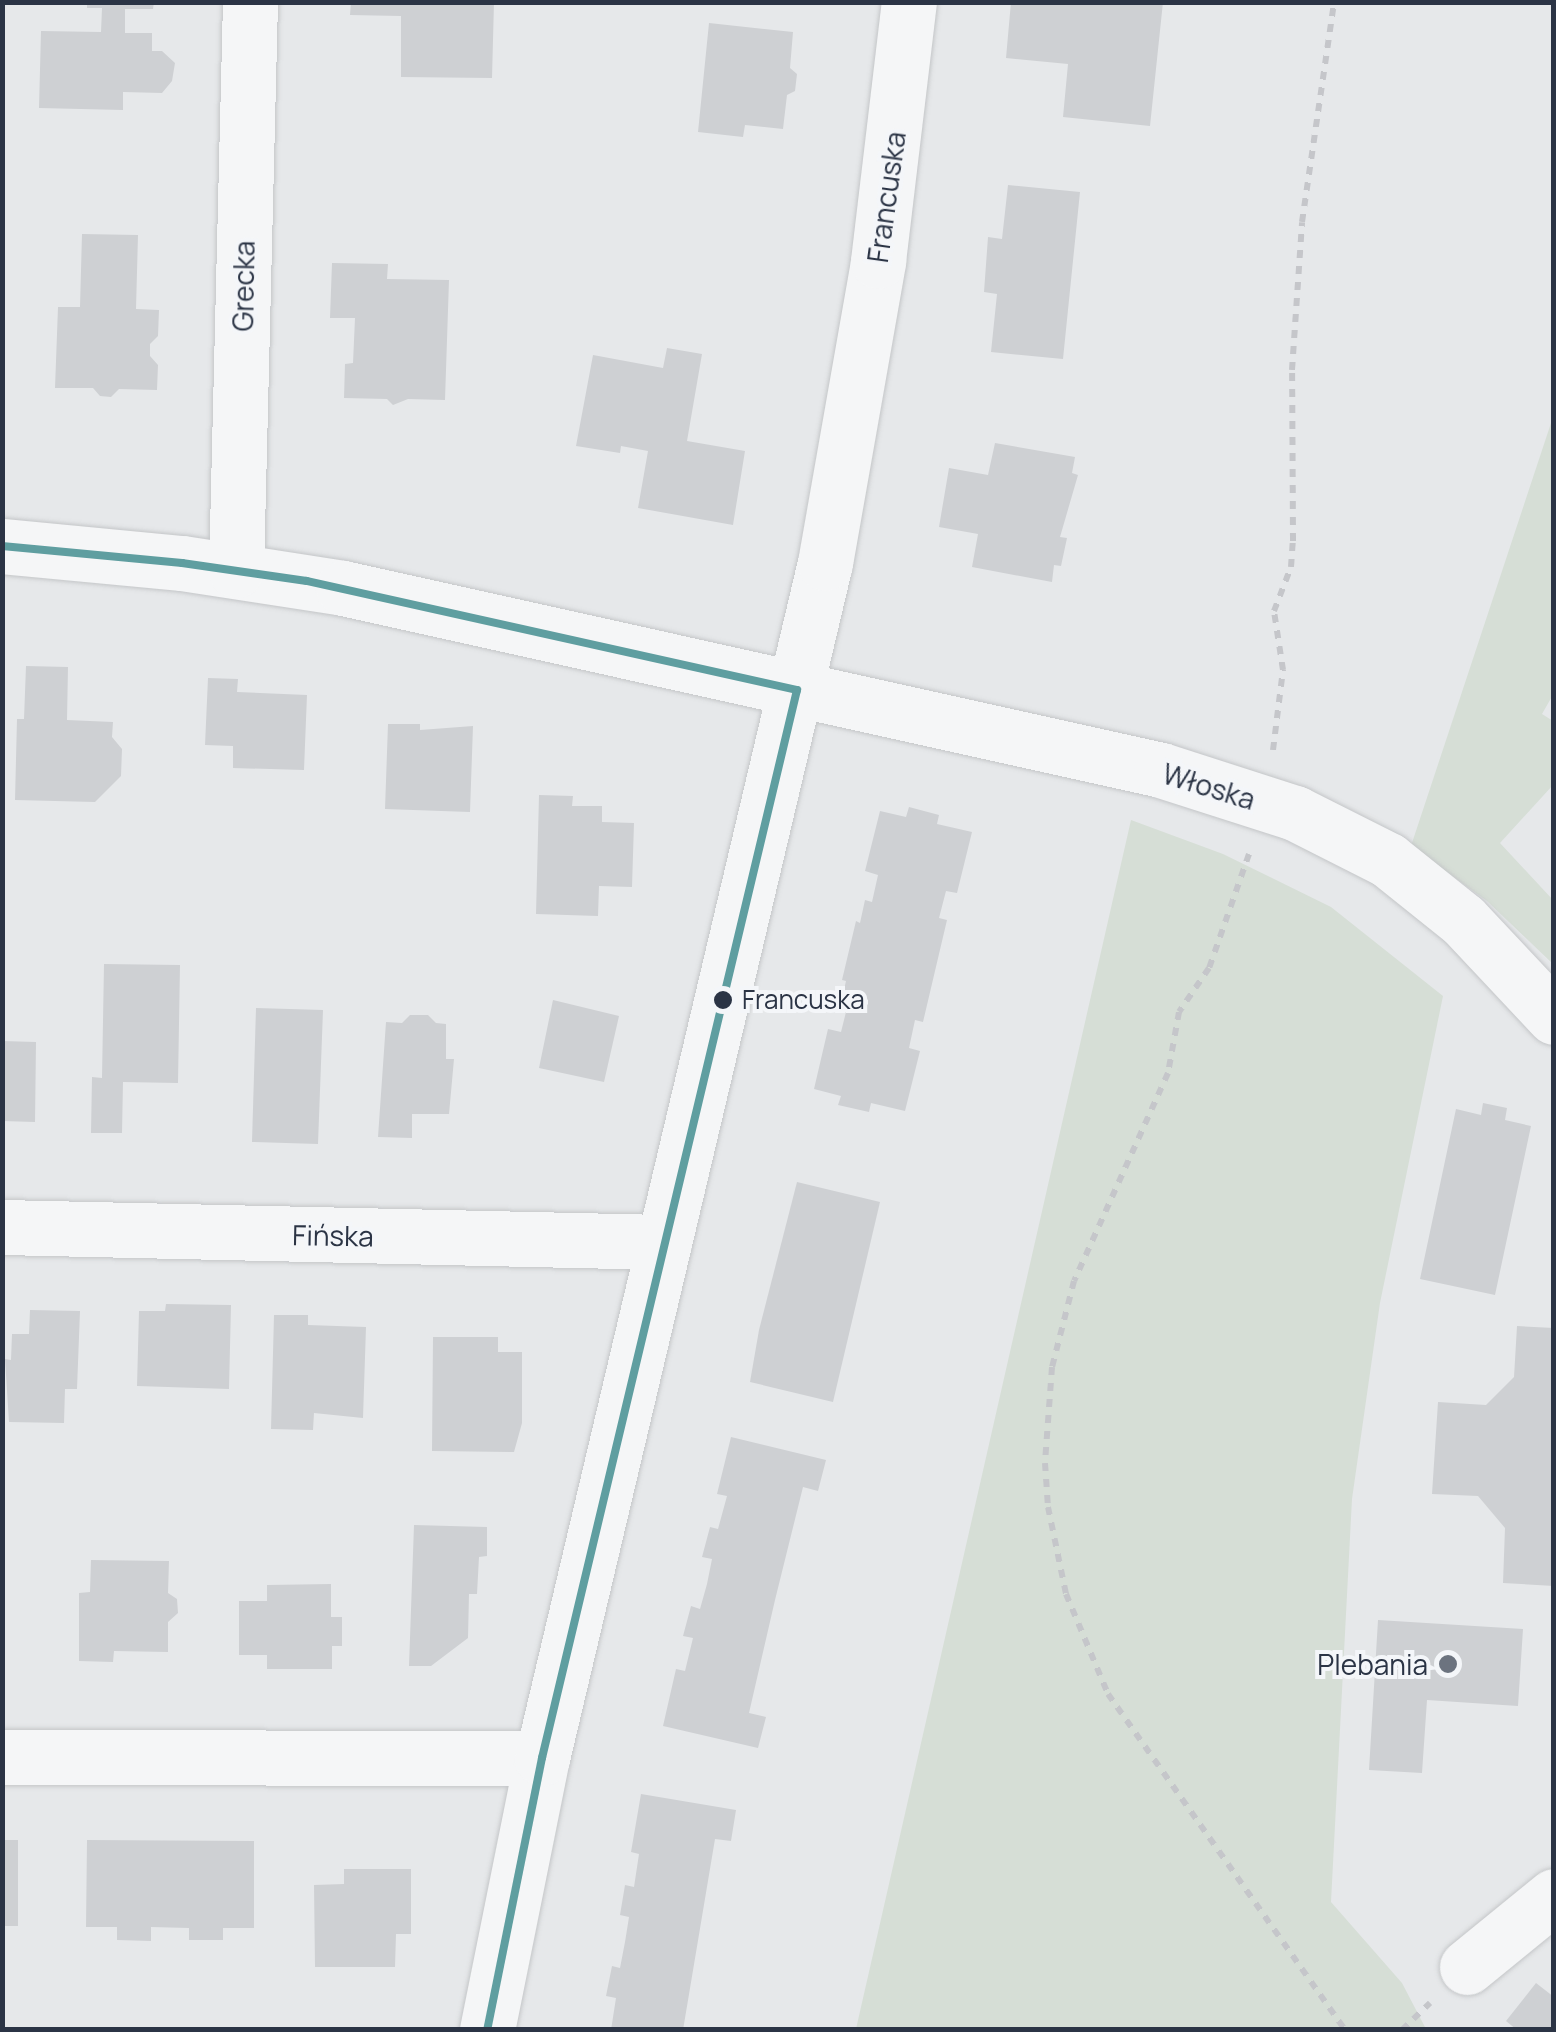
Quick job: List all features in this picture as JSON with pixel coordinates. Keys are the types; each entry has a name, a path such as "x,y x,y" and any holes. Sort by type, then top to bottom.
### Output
{"street":[{"name":"Grecka","path":"236,570 250,2"},
{"name":"Francuska","path":"487,2030 542,1758 797,690 857,395 910,2"},
{"path":"2,546 236,570 342,588 797,690"},
{"name":"Włoska","path":"797,690 1161,770 1295,813 1388,860 1464,920 1554,1017"},
{"name":"Fińska","path":"2,1227 664,1242"},
{"path":"2,1757 542,1758"},
{"path":"1467,1967 1554,1896"}],"path":[{"path":"1334,2 1302,222 1292,370 1292,554 1274,611 1284,670 1266,803 1210,968 1179,1012 1168,1072 1074,1281 1052,1367 1044,1462 1058,1564 1079,1632 1108,1694 1344,2030"}],"shaded area":[{"path":"1553,417 1554,693 1542,714 1553,721 1553,785 1500,843 1553,900 1553,964 1487,901 1411,846"},
{"path":"1131,820 1223,854 1331,907 1443,996 1380,1303 1352,1499 1331,1902 1402,1983 1426,2029 856,2029"}],"building":[{"path":"87,2 154,2 153,9 125,9 125,33 152,33 152,51 162,51 175,63 172,81 162,93 123,92 123,110 39,108 41,31 101,32 102,8 87,8"},
{"path":"351,2 494,2 492,78 401,77 401,16 350,15"},
{"path":"1011,2 1163,2 1150,126 1063,117 1068,64 1006,58"},
{"path":"709,23 793,32 790,68 797,74 795,91 787,95 783,129 745,125 743,137 698,132"},
{"path":"1008,185 1080,192 1063,359 991,352 997,294 984,292 988,237 1002,239"},
{"path":"82,234 138,235 136,309 159,310 158,336 150,344 150,356 158,365 157,390 119,389 111,397 100,396 93,388 55,388 58,307 80,307"},
{"path":"332,263 388,264 387,279 449,280 445,400 408,399 393,405 387,399 344,398 345,364 353,363 355,318 330,318"},
{"path":"667,348 702,354 687,441 745,451 733,525 638,508 648,451 621,446 620,453 576,446 593,355 663,368"},
{"path":"995,443 1075,457 1072,473 1078,475 1060,537 1067,538 1061,566 1054,565 1052,582 972,567 978,534 939,527 949,468 988,475"},
{"path":"26,666 68,667 67,720 113,722 112,737 122,749 121,776 95,802 15,800 17,719 24,719"},
{"path":"208,678 238,679 237,692 307,695 304,770 233,768 233,746 205,745"},
{"path":"388,724 420,724 420,730 473,726 470,812 385,809"},
{"path":"539,795 573,796 572,806 602,806 602,822 634,823 632,887 599,886 598,916 536,914"},
{"path":"909,807 939,815 937,824 972,832 957,893 946,891 939,918 947,920 923,1022 915,1020 909,1048 920,1051 905,1111 871,1103 869,1112 838,1105 841,1096 814,1089 828,1029 841,1032 848,1004 841,1003 846,981 842,980 856,921 860,923 865,900 872,902 878,875 865,871 880,811 906,817"},
{"path":"104,964 180,965 178,1083 123,1082 122,1133 91,1133 92,1077 102,1078"},
{"path":"553,1000 619,1016 604,1082 539,1068"},
{"path":"256,1008 323,1010 318,1144 252,1142"},
{"path":"410,1015 428,1015 436,1023 446,1024 446,1059 454,1059 449,1114 412,1114 412,1138 378,1137 386,1022 402,1023"},
{"path":"2,1041 36,1042 35,1122 2,1121"},
{"path":"1483,1103 1507,1108 1505,1120 1531,1126 1495,1295 1420,1279 1456,1109 1481,1115"},
{"path":"797,1182 880,1202 833,1402 750,1382 759,1330"},
{"path":"166,1304 231,1305 229,1389 137,1386 139,1311 165,1311"},
{"path":"30,1310 80,1311 77,1389 65,1389 64,1423 9,1422 5,1359 11,1360 12,1334 29,1334"},
{"path":"274,1315 308,1315 308,1325 366,1327 363,1418 314,1413 313,1430 271,1429"},
{"path":"1517,1326 1554,1328 1554,1586 1503,1583 1505,1528 1478,1496 1432,1494 1438,1402 1486,1405 1514,1377"},
{"path":"433,1337 498,1337 498,1352 522,1352 522,1423 514,1452 432,1451"},
{"path":"731,1437 826,1460 818,1491 803,1487 775,1600 749,1713 766,1717 758,1748 663,1726 676,1669 685,1671 693,1638 683,1636 691,1606 700,1609 707,1584 712,1559 702,1557 710,1527 718,1529 727,1496 717,1494"},
{"path":"414,1525 487,1527 487,1556 479,1557 477,1594 469,1594 468,1638 431,1666 409,1666"},
{"path":"91,1560 169,1561 168,1593 177,1599 178,1613 168,1622 168,1652 114,1651 113,1662 79,1661 79,1593 90,1592"},
{"path":"331,1584 331,1617 342,1617 342,1646 332,1646 332,1669 267,1669 267,1655 239,1655 239,1601 267,1601 267,1585"},
{"name":"Plebania","path":"1378,1620 1523,1629 1518,1706 1427,1700 1422,1773 1369,1770"},
{"path":"641,1794 736,1810 731,1841 715,1839 683,2030 611,2030 616,1998 606,1996 612,1966 620,1968 625,1942 629,1917 620,1915 625,1885 634,1887 639,1854 631,1852"},
{"path":"2,1840 18,1840 18,1926 2,1926"},
{"path":"87,1840 254,1841 254,1928 223,1928 223,1940 189,1940 189,1928 151,1927 151,1941 117,1940 117,1927 86,1927"},
{"path":"344,1869 411,1869 411,1934 396,1934 395,1967 315,1967 314,1885 344,1884"},
{"path":"1536,1983 1554,1997 1554,2030 1517,2030 1506,2021"}],"transit line":[{"path":"2,546 182,563 307,581 797,690 542,1758 487,2030"}],"place":[{"name":"Francuska","path":"723,1000"},
{"name":"Plebania","path":"1448,1664"}]}
